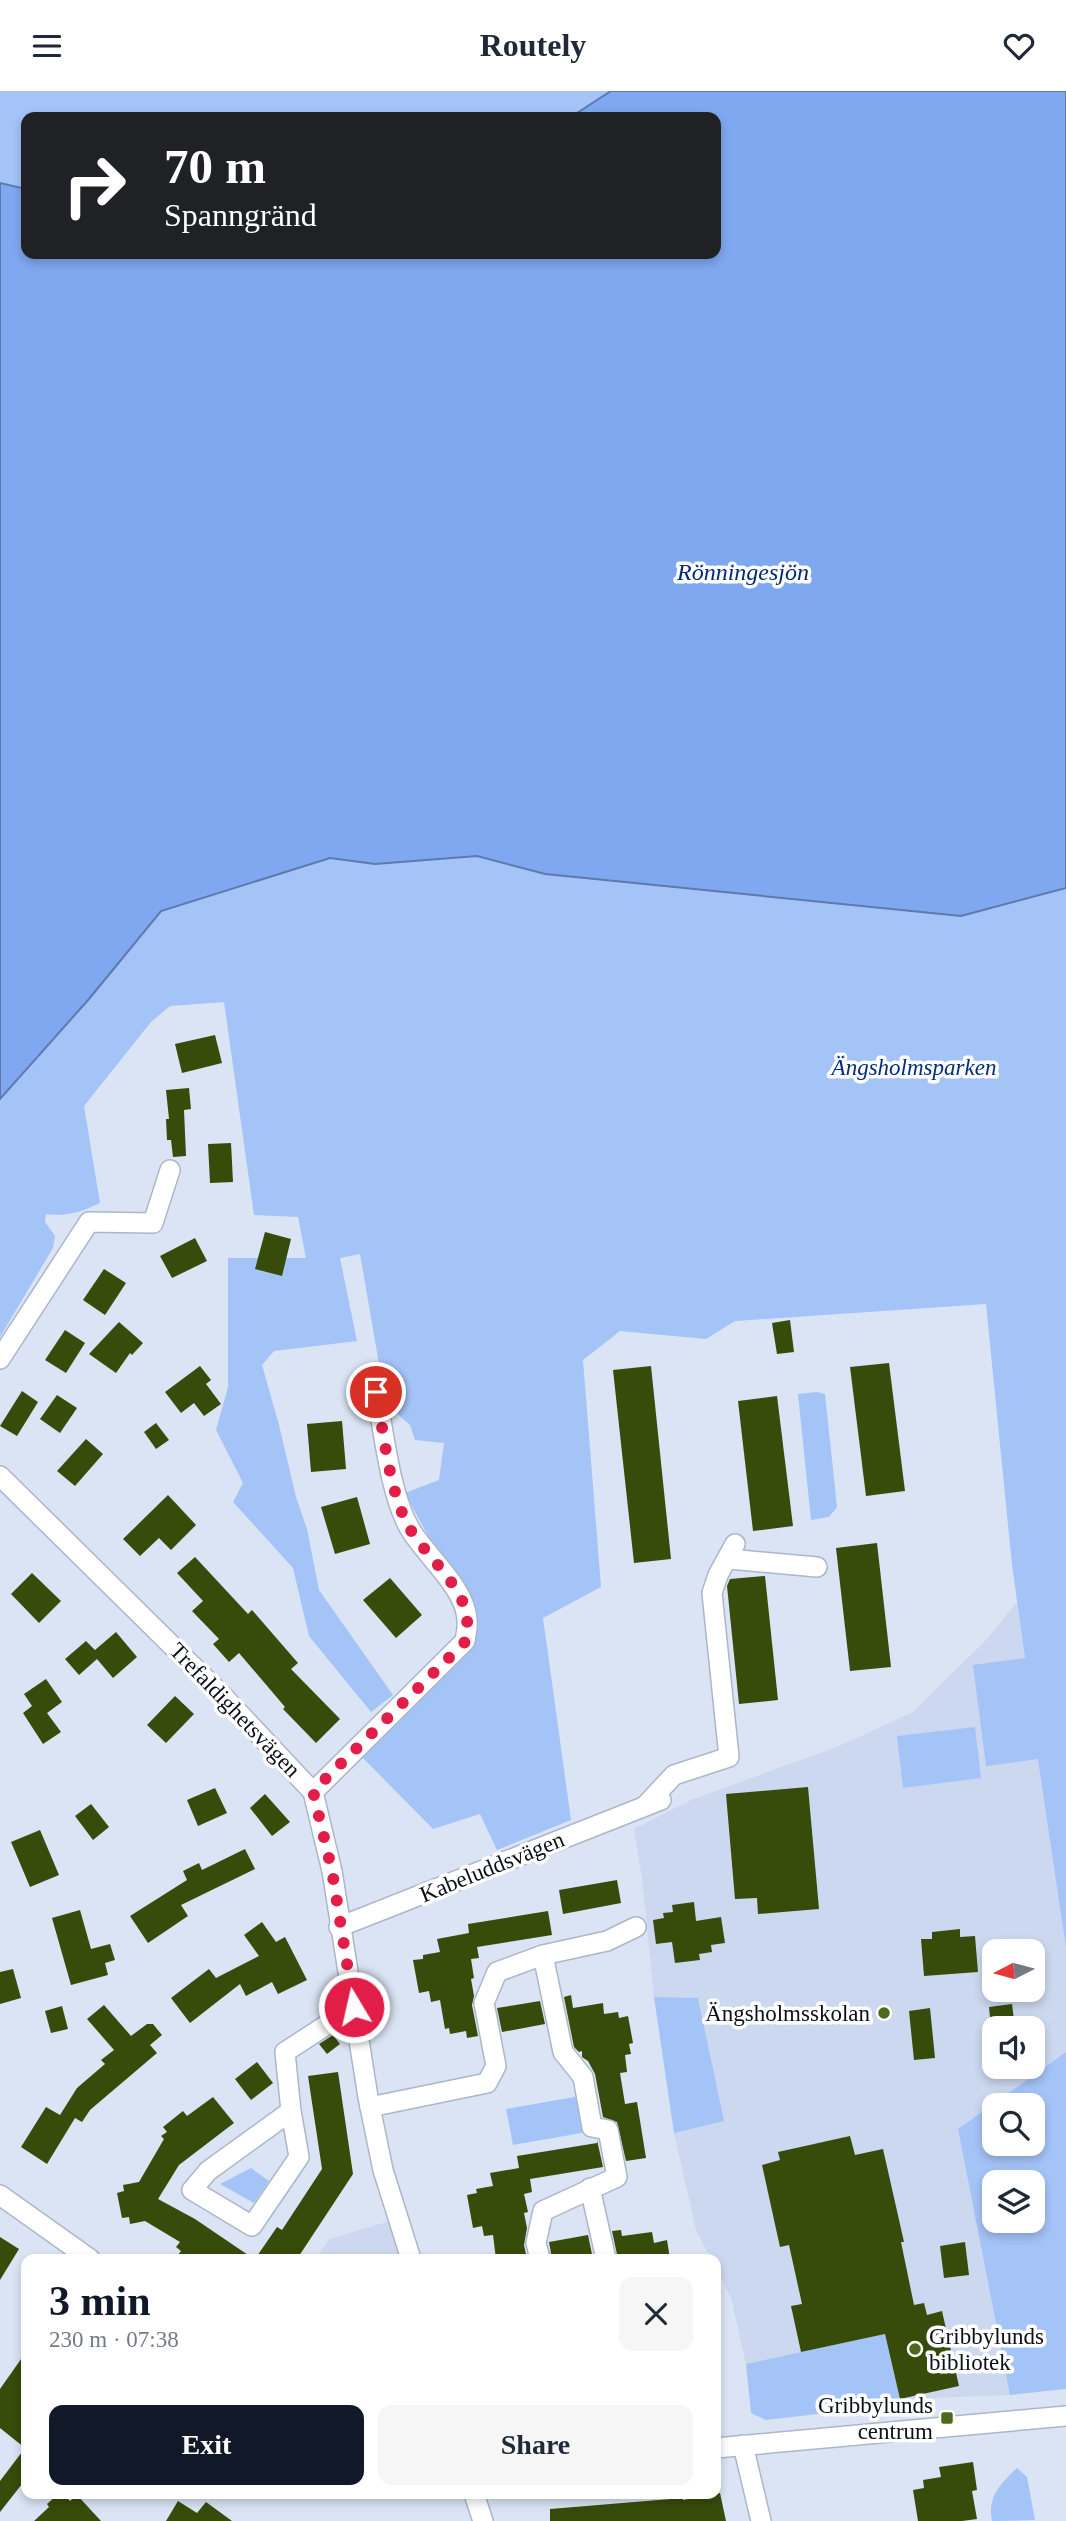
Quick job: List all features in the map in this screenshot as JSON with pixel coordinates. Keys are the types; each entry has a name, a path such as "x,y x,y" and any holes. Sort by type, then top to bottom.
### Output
{"street":[{"path":"0,1359 89,1222 153,1223 170,1170"},
{"path":"313,1791 466,1641 468,1617 458,1594 410,1529 394,1486 376,1392"},
{"name":"Trefaldighetsvägen","path":"0,1476 222,1695 313,1791 332,1871 370,2107 383,2170 409,2254"},
{"name":"Kabeluddsvägen","path":"340,1927 653,1803 674,1775 729,1757 712,1593 718,1575 732,1552 817,1567"},
{"path":"370,2107 488,2083 496,2066 484,2003 497,1972 543,1955 607,1941 636,1927"},
{"path":"539,2254 536,2243 543,2211 617,2177 608,2130 592,2127 583,2077 563,2052 543,1955"},
{"path":"291,2111 208,2171 192,2190 252,2226 299,2157 285,2052 354,2007"},
{"path":"590,2188 605,2254"},
{"path":"0,2195 83,2254"},
{"path":"721,2447 1066,2416"},
{"path":"743,2445 761,2521"},
{"path":"476,2499 483,2521"}],"shaded area":[{"name":"Ängsholmsskolan","path":"1017,1602 1066,1948 1066,2052 1045,2067 1045,2016 982,2016 982,2079 1028,2079 1008,2093 982,2093 982,2112 958,2129 1010,2395 900,2399 885,2334 746,2364 731,2298 721,2278 721,2254 708,2254 696,2230 674,2133 723,2120 698,1998 654,1997 642,1878 634,1829 691,1800 839,1746 913,1712 988,1638"},
{"path":"390,2221 398,2254 319,2254 329,2239"}],"green space":[{"path":"0,91 628,91 605,112 21,112 21,203 0,201"},
{"name":"Ängsholmsparken","path":"477,856 546,874 961,916 1066,888 1066,1948 1038,1759 986,1766 973,1665 1025,1658 1012,1565 986,1304 735,1321 706,1339 620,1331 583,1360 601,1587 543,1618 571,1820 497,1850 480,1814 433,1829 362,1757 455,1665 469,1647 476,1608 433,1545 405,1493 439,1480 444,1443 415,1440 410,1425 386,1404 360,1254 340,1258 357,1341 274,1351 262,1365 296,1497 307,1529 319,1590 393,1695 371,1712 309,1636 293,1568 233,1502 243,1483 216,1430 228,1387 228,1258 306,1258 298,1217 254,1215 224,1002 170,1006 151,1022 84,1106 100,1203 73,1213 46,1214 45,1222 55,1236 53,1248 0,1337 0,1099 89,999 161,911 330,858 375,864"},
{"path":"798,1394 825,1394 837,1507 829,1517 811,1520"},
{"path":"975,1727 981,1778 903,1788 897,1736"},
{"path":"654,1997 698,1998 724,2121 674,2133"},
{"path":"1066,2052 1066,2389 1010,2395 958,2129 982,2112 982,2156 1045,2156 1045,2093 1008,2093 1028,2079 1045,2079 1045,2067"},
{"path":"580,2096 587,2132 513,2145 506,2109"},
{"path":"251,2168 269,2181 254,2203 220,2184"},
{"path":"885,2334 900,2399 878,2407 766,2420 751,2413 746,2364"},
{"path":"1017,2468 1027,2477 1035,2520 992,2521 991,2505 996,2491"}],"water":[{"name":"Rönningesjön","path":"611,91 1066,91 1066,888 961,916 545,874 477,856 375,864 330,858 161,911 89,999 0,1099 0,183 21,188 21,259 721,259 721,112 579,112"}],"building":[{"path":"215,1035 222,1063 182,1073 175,1044"},
{"path":"189,1088 191,1109 184,1110 186,1156 173,1157 171,1140 167,1140 166,1119 169,1119 166,1090"},
{"path":"231,1143 233,1182 210,1183 208,1144"},
{"path":"265,1232 291,1239 282,1276 255,1269"},
{"path":"195,1238 207,1261 172,1278 160,1256"},
{"path":"104,1269 126,1283 105,1315 83,1300"},
{"path":"790,1320 794,1352 777,1354 772,1323"},
{"path":"119,1322 143,1343 132,1355 130,1353 116,1373 89,1354"},
{"path":"65,1330 85,1343 66,1373 45,1360"},
{"path":"889,1363 905,1491 866,1496 850,1367"},
{"path":"200,1366 211,1380 206,1384 221,1404 204,1416 194,1403 181,1413 165,1392"},
{"path":"651,1366 671,1559 634,1563 613,1370"},
{"path":"22,1391 38,1402 17,1436 0,1426"},
{"path":"57,1395 77,1408 60,1433 40,1419"},
{"path":"777,1396 793,1526 753,1531 738,1401"},
{"path":"342,1421 346,1469 311,1472 307,1424"},
{"path":"156,1423 169,1440 156,1449 144,1432"},
{"path":"86,1439 103,1454 75,1486 57,1471"},
{"path":"168,1495 196,1525 171,1550 159,1538 140,1556 123,1539"},
{"path":"357,1497 370,1544 335,1554 321,1507"},
{"path":"877,1543 891,1667 850,1671 836,1548"},
{"path":"195,1557 248,1614 252,1610 298,1663 291,1669 340,1719 316,1743 283,1709 285,1707 239,1653 229,1662 213,1644 219,1639 192,1611 203,1601 177,1573"},
{"path":"32,1573 61,1601 39,1623 11,1594"},
{"path":"765,1576 778,1700 739,1704 727,1586 730,1579"},
{"path":"390,1578 422,1615 396,1638 363,1600"},
{"path":"116,1632 137,1657 113,1678 97,1659 79,1675 65,1659 86,1641 95,1650"},
{"path":"46,1679 62,1702 47,1713 61,1732 43,1744 23,1713 32,1706 24,1694"},
{"path":"175,1696 194,1714 166,1743 147,1725"},
{"path":"808,1787 819,1909 758,1914 757,1898 735,1899 726,1794"},
{"path":"215,1788 227,1813 198,1826 187,1800"},
{"path":"265,1794 290,1822 272,1836 250,1808"},
{"path":"91,1804 109,1827 93,1840 75,1816"},
{"path":"40,1830 59,1875 30,1887 11,1842"},
{"path":"245,1849 255,1869 181,1905 188,1916 148,1943 130,1916 187,1880 183,1871 199,1863 202,1870"},
{"path":"617,1880 621,1903 563,1914 559,1890"},
{"path":"694,1902 696,1921 721,1917 725,1943 711,1945 712,1952 699,1954 700,1960 675,1963 672,1942 656,1944 653,1920 664,1918 663,1913 673,1912 672,1905"},
{"path":"80,1910 91,1949 110,1944 115,1960 105,1963 108,1975 71,1985 52,1918"},
{"path":"548,1911 552,1935 477,1947 479,1958 471,1959 474,1978 471,1979 474,1996 472,2005 478,2036 467,2038 466,2031 450,2034 449,2028 445,2029 440,2000 431,2002 429,1991 419,1993 413,1960 440,1952 437,1939 469,1933 468,1924"},
{"path":"262,1922 276,1942 285,1937 307,1980 278,1994 272,1982 246,1996 240,1984 190,2023 171,1998 209,1969 216,1978 259,1956 244,1935"},
{"path":"960,1929 960,1937 975,1936 978,1972 924,1976 921,1939 932,1939 932,1932"},
{"path":"13,1969 21,1998 0,2004 0,1972"},
{"path":"571,1995 573,2008 603,2003 604,2014 618,2012 619,2018 628,2016 633,2043 629,2044 631,2054 625,2055 627,2072 620,2073 625,2104 637,2102 646,2158 626,2161 617,2122 603,2117 595,2074 588,2061 582,2057 582,2051 579,2052 574,2047 564,1997"},
{"path":"540,2001 545,2024 502,2032 497,2008"},
{"path":"1012,2004 1014,2016 990,2016 989,2007"},
{"path":"104,2005 131,2036 147,2024 153,2024 162,2035 150,2045 157,2053 90,2110 82,2122 75,2118 47,2164 21,2147 46,2107 60,2115 77,2088 105,2064 101,2060 114,2050 87,2019"},
{"path":"62,2006 68,2029 51,2033 45,2011"},
{"path":"930,2008 935,2058 914,2060 909,2011"},
{"path":"333,2035 340,2044 327,2054 319,2044"},
{"path":"257,2062 273,2083 251,2100 235,2079"},
{"path":"338,2072 353,2174 300,2254 258,2254 277,2227 282,2230 322,2169 308,2076"},
{"path":"213,2097 234,2123 179,2165 158,2199 195,2219 247,2254 179,2254 181,2251 176,2247 180,2242 145,2221 130,2224 129,2217 122,2218 117,2193 124,2191 123,2185 139,2182 164,2139 161,2136 167,2132 163,2127 183,2111 187,2116"},
{"path":"850,2136 855,2155 883,2149 904,2242 901,2242 914,2305 924,2303 927,2315 942,2311 959,2386 900,2399 885,2334 801,2352 791,2306 802,2304 789,2245 780,2247 762,2165 780,2160 778,2152"},
{"path":"597,2140 603,2167 530,2179 532,2192 524,2194 528,2212 524,2213 527,2228 524,2245 526,2254 495,2254 493,2235 484,2236 482,2226 473,2228 467,2195 477,2193 476,2189 493,2186 490,2173 519,2168 517,2156 597,2143"},
{"path":"621,2230 622,2236 652,2232 654,2243 667,2240 669,2254 617,2254 612,2231"},
{"path":"588,2235 592,2254 551,2254 549,2242"},
{"path":"0,2237 19,2249 0,2280"},
{"path":"965,2242 969,2275 944,2278 940,2246"},
{"path":"21,2359 21,2445 0,2428 0,2389"},
{"path":"21,2453 21,2485 0,2512 0,2481"},
{"path":"973,2462 977,2490 972,2491 977,2519 918,2521 913,2490 924,2488 923,2480 941,2477 939,2467"},
{"path":"721,2498 726,2521 550,2521 550,2509"},
{"path":"52,2499 81,2499 101,2521 34,2521 49,2507 47,2504"},
{"path":"178,2501 197,2513 206,2502 232,2521 166,2521"}],"place":[{"name":"Ängsholmsskolan","path":"884,2013"},
{"name":"Gribbylunds bibliotek","path":"915,2349"},
{"name":"Gribbylunds centrum","path":"947,2418"}],"route":[{"path":"354,2007 332,1871 313,1791 466,1641 468,1617 458,1594 439,1565 410,1529 394,1486 376,1392"}]}
